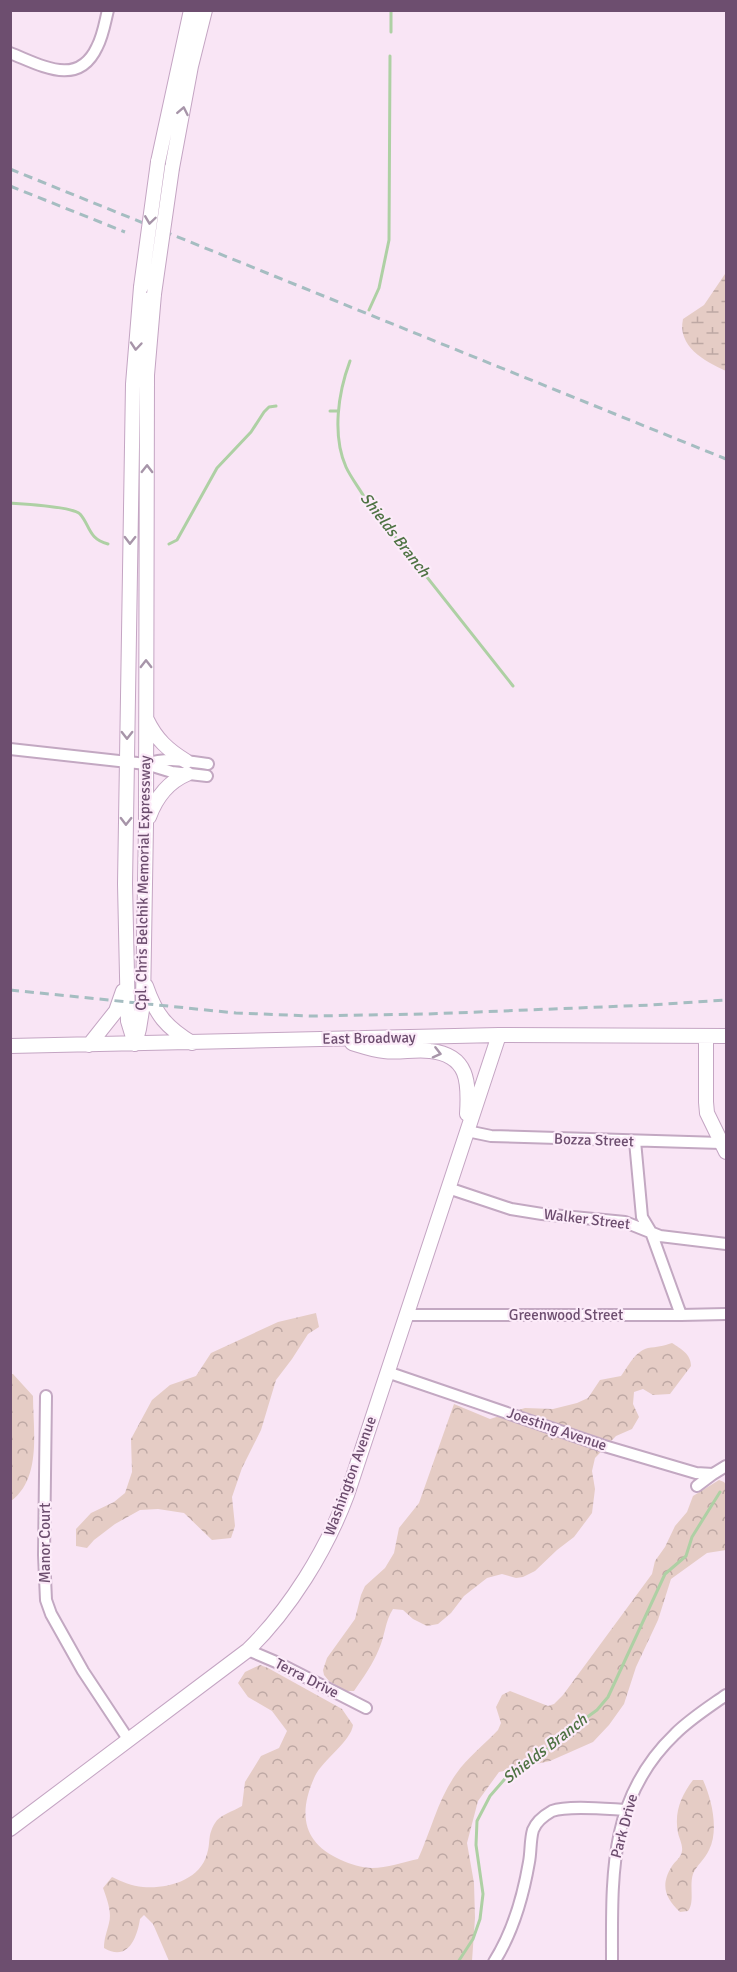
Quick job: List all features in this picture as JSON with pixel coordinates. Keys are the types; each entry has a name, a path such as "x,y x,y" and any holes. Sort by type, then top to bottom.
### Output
{"main road":[{"name":"Cpl. Chris Belchik Memorial Expressway","path":"135,1044 128,1021 125,884 133,384 141,287 158,162 191,10"},
{"name":"Cpl. Chris Belchik Memorial Expressway","path":"135,1044 141,1016 143,979 146,824 147,375 154,294 172,168 191,66 206,10"},
{"path":"145,717 155,736 186,768 155,801 146,824"},
{"path":"143,979 161,1019 177,1034 192,1043"},
{"path":"89,1045 116,1011 127,981"},
{"name":"East Broadway","path":"10,1046 499,1035 726,1037"},
{"name":"Washington Avenue","path":"10,1829 248,1650 269,1628 323,1549 337,1521 499,1035"},
{"path":"706,1037 707,1113 724,1148"},
{"path":"339,1039 383,1052 431,1051 457,1061 462,1066 467,1081 467,1131"}],"street":[{"path":"10,52 61,71 79,67 90,59 98,45 108,10"},
{"path":"10,749 146,764 158,769 208,764"},
{"path":"186,768 207,776"},
{"name":"Bozza Street","path":"467,1131 491,1136 724,1148"},
{"path":"635,1142 642,1217 651,1232 681,1315"},
{"name":"Walker Street","path":"448,1188 511,1209 625,1222 674,1239 726,1244"},
{"name":"Greenwood Street","path":"406,1315 726,1314"},
{"name":"Joesting Avenue","path":"387,1372 601,1445 696,1473 713,1474"},
{"name":"Manor Court","path":"46,1396 44,1563 46,1600 51,1614 83,1671 128,1739"},
{"path":"697,1486 726,1466"},
{"name":"Terra Drive","path":"248,1650 366,1708"},
{"name":"Park Drive","path":"612,1962 614,1864 618,1837 633,1790 659,1751 682,1728 726,1695"},
{"path":"494,1962 517,1912 533,1830 544,1816 563,1808 626,1810"}],"green space":[{"path":"726,264 726,371 694,351 688,345 682,329 683,319 704,305 725,274"},
{"path":"316,1313 319,1327 308,1334 276,1380 261,1430 242,1468 232,1497 235,1526 231,1538 212,1540 184,1513 158,1509 140,1510 115,1524 87,1548 76,1546 76,1529 91,1513 114,1502 125,1493 132,1472 131,1439 152,1400 170,1385 196,1376 211,1353 278,1322"},
{"path":"672,1343 687,1355 691,1366 670,1394 653,1395 643,1389 634,1392 633,1404 639,1417 632,1429 616,1436 595,1458 592,1471 595,1489 592,1513 574,1537 535,1571 523,1577 516,1578 502,1574 487,1578 464,1596 451,1613 438,1624 427,1626 413,1619 403,1610 393,1609 377,1655 354,1691 344,1691 329,1681 323,1670 327,1658 355,1619 365,1586 385,1568 394,1553 399,1528 419,1503 454,1404 490,1419 525,1408 553,1409 577,1403 588,1398 600,1380 621,1376 643,1350"},
{"path":"11,1374 33,1396 34,1453 28,1480 11,1501"},
{"path":"719,1480 726,1485 726,1550 707,1553 671,1579 658,1620 636,1667 624,1704 609,1725 593,1742 550,1761 499,1772 478,1801 467,1843 474,1883 475,1918 472,1961 169,1961 153,1924 144,1915 140,1919 130,1946 119,1952 112,1952 104,1948 110,1914 103,1888 112,1877 135,1886 153,1887 182,1881 198,1870 208,1850 211,1832 217,1820 242,1806 245,1782 261,1756 279,1748 287,1731 272,1711 248,1697 238,1683 245,1672 260,1665 268,1668 342,1709 353,1725 347,1737 315,1776 306,1802 307,1826 318,1845 341,1860 364,1867 383,1867 418,1859 439,1804 456,1774 498,1730 501,1723 496,1707 502,1695 510,1691 548,1706 554,1704 652,1574 655,1561 675,1526 687,1512 693,1496"},
{"path":"693,1780 703,1780 713,1815 714,1833 709,1850 693,1874 690,1907 688,1911 680,1912 671,1902 665,1885 668,1873 681,1853 682,1846 677,1825 678,1811 682,1798"}],"waterway":[{"name":"Shields Branch","path":"391,10 391,32"},
{"name":"Shields Branch","path":"369,310 379,288 389,240 390,56"},
{"name":"Shields Branch","path":"350,361 342,387 338,414 339,441 348,471 366,500 513,686"},
{"path":"169,544 177,540 217,468 251,432 264,412 269,407 276,406"},
{"path":"330,411 338,411"},
{"path":"10,503 75,511 80,514 93,535 101,542 108,544"},
{"name":"Shields Branch","path":"458,1962 473,1939 480,1919 483,1894 476,1845 477,1821 490,1796 510,1773 560,1741 597,1710 608,1697 665,1574 686,1556 692,1537 720,1492"}],"railway":[{"path":"10,169 726,459"},
{"path":"10,186 125,232"},
{"path":"10,990 236,1013 311,1016 428,1014 726,1000"}]}
